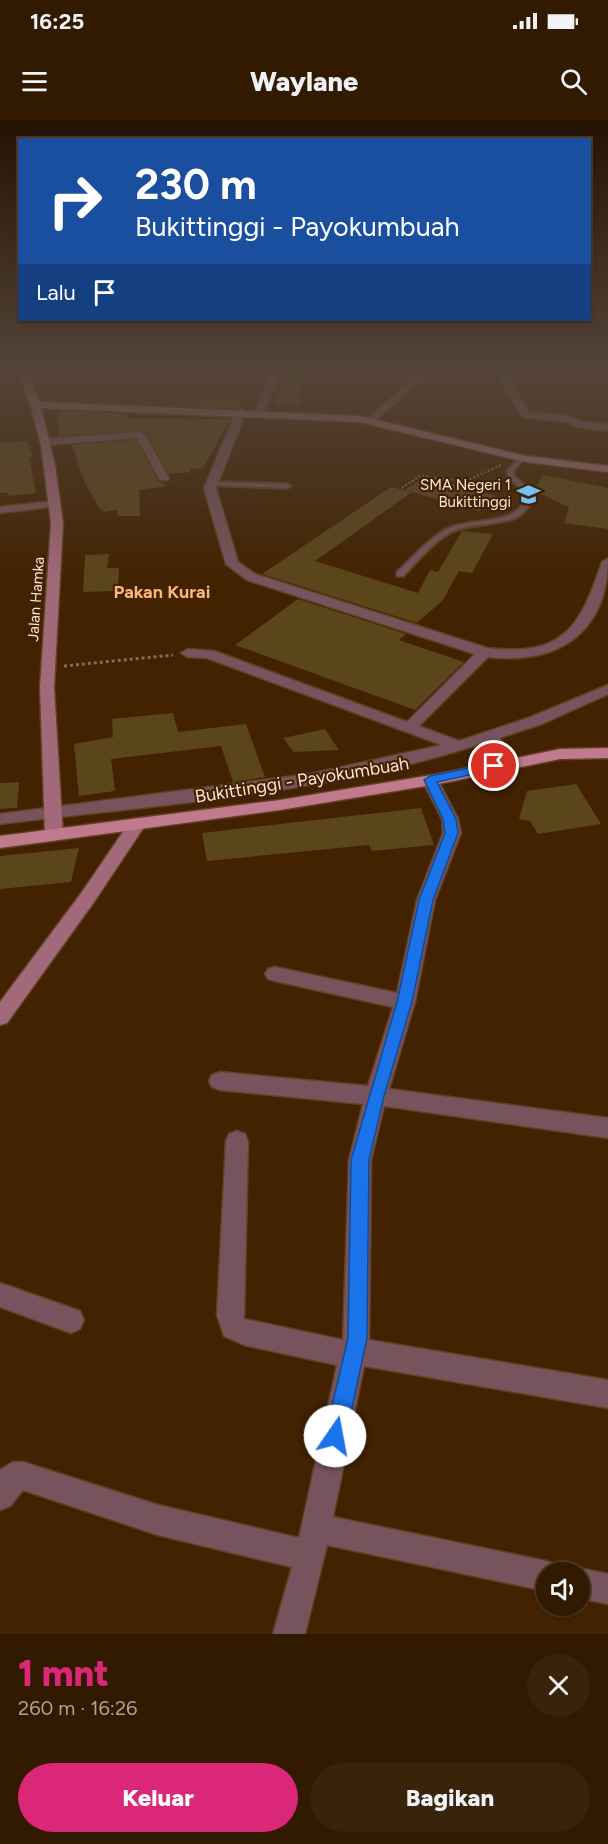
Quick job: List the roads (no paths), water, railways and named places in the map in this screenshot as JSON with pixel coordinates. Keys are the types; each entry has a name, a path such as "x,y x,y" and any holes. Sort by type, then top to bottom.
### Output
{"main road":[{"path":"560,754 608,743"},
{"name":"Bukittinggi - Payokumbuah","path":"0,842 280,805 434,779 560,754 608,753"}],"street":[{"path":"44,442 62,441"},
{"path":"143,441 164,478"},
{"path":"228,441 210,484 232,564 240,571 484,652 513,656 536,654 555,645 572,632 594,606 608,562"},
{"path":"451,441 520,458 608,469"},
{"name":"Jalan Hamka","path":"44,442 56,504 57,523 48,668 54,835"},
{"path":"0,510 56,504"},
{"path":"410,727 484,652"},
{"path":"188,653 209,654 456,745"},
{"path":"0,819 224,791 341,772 456,745 565,710 608,689"},
{"path":"488,735 512,762"},
{"path":"289,1634 313,1542 356,1353 358,1175 376,1096 405,1002 426,900 452,833 450,819 424,754"},
{"path":"0,1017 88,897 137,824"},
{"path":"275,974 405,1002"},
{"path":"220,1081 376,1096 608,1128"},
{"path":"237,1141 230,1315 233,1327 244,1332 356,1353 608,1394"},
{"path":"0,1294 72,1320"},
{"path":"0,1496 13,1476 23,1476 176,1525 313,1542 536,1575"},
{"path":"590,1585 608,1589"}],"lane":[{"path":"400,574 447,532 518,514 529,505 531,494 511,477 510,471 520,458"},
{"path":"210,484 287,486"}],"place":[{"name":"SMA Negeri 1 Bukittinggi","path":"529,494"}],"district":[{"name":"Pakan Kurai","path":"162,592"}]}
